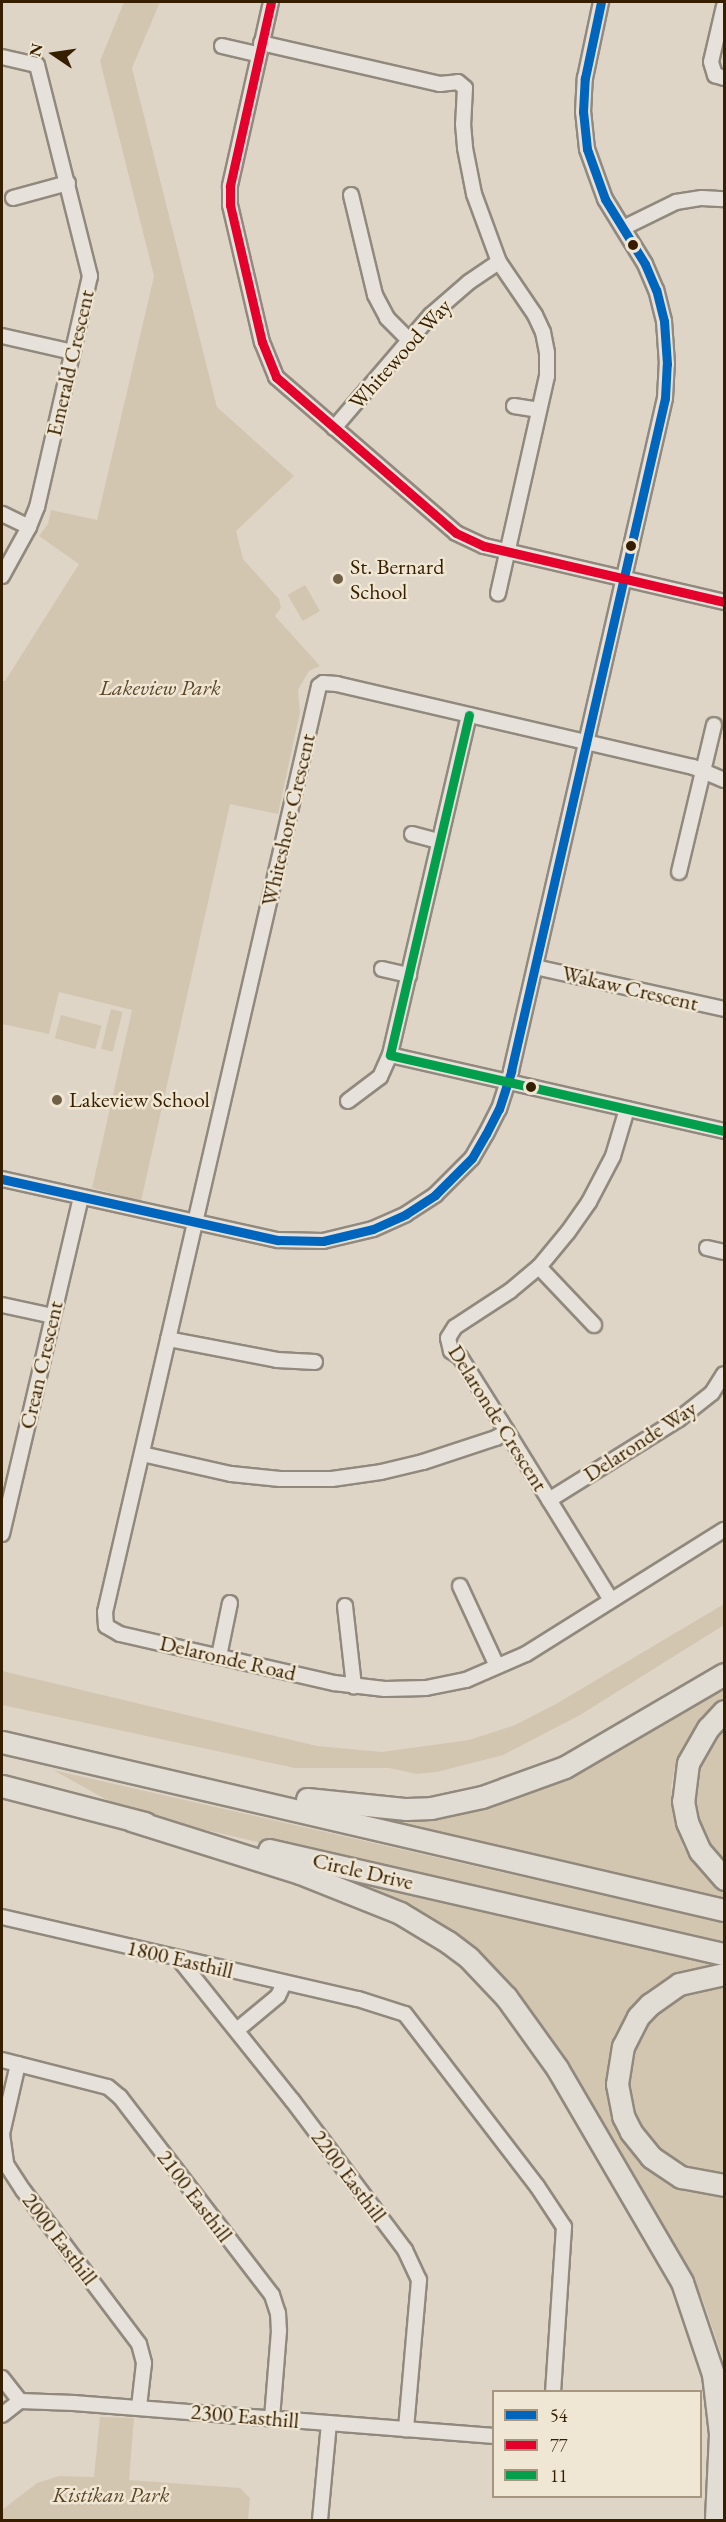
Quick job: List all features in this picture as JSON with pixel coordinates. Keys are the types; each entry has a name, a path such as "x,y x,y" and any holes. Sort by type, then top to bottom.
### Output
{"highway":[{"path":"147,1774 374,1807 406,1809 455,1804 507,1790 566,1767 724,1674"},
{"path":"724,1711 708,1728 688,1763 683,1801 687,1822 700,1851 724,1879"},
{"name":"Circle Drive","path":"2,1742 724,1910"},
{"name":"Circle Drive","path":"2,1786 130,1820 724,1954"},
{"path":"130,1820 300,1873 400,1913 448,1942 488,1977 506,1997 557,2068 682,2282 713,2374 720,2434 716,2520"},
{"path":"724,1974 679,1984 650,2004 634,2024 623,2046 617,2084 623,2116 640,2145 651,2157 681,2177 724,2185"}],"street":[{"path":"271,2 230,186 230,206 262,342 276,377 456,533 484,546 724,602"},
{"path":"2,1179 278,1240 323,1241 379,1227 406,1214 435,1195 472,1158 499,1109 508,1082 535,967 665,398 668,364 664,321 656,290 645,264 596,180 587,149 584,112 585,78 601,2"},
{"path":"724,6 711,62 715,75 724,78"},
{"path":"222,46 260,49 440,84 454,82 463,85 466,93 463,124 469,173 481,218 499,262 535,315 543,332 547,376 498,594"},
{"name":"Emerald Crescent","path":"2,57 37,65 90,276 38,505 29,527 2,576"},
{"path":"13,198 68,183"},
{"path":"351,195 375,295 387,318 408,339"},
{"path":"623,228 676,202 702,198 724,199"},
{"name":"Whitewood Way","path":"334,428 408,339 469,282 499,262"},
{"path":"2,336 73,352"},
{"path":"514,406 538,410"},
{"path":"2,514 29,527"},
{"name":"Whiteshore Crescent","path":"195,1222 319,686 329,682 586,743"},
{"path":"348,1101 380,1077 390,1055 469,715"},
{"path":"679,872 714,725"},
{"path":"586,743 703,770 724,780"},
{"path":"412,834 439,841"},
{"name":"Wakaw Crescent","path":"535,967 724,1009"},
{"path":"382,969 409,975"},
{"path":"390,1055 724,1131"},
{"name":"Delaronde Crescent","path":"611,1600 507,1431 459,1357 451,1351 448,1338 455,1327 510,1291 539,1267 568,1232 597,1189 619,1140 627,1109"},
{"name":"Crean Crescent","path":"2,1533 81,1197"},
{"name":"Delaronde Road","path":"195,1222 105,1612 106,1626 120,1634 354,1686 386,1689 426,1688 466,1680 526,1654 724,1530"},
{"path":"707,1248 724,1252"},
{"path":"539,1267 594,1325"},
{"path":"2,1305 52,1316"},
{"path":"168,1339 277,1360 315,1362"},
{"name":"Delaronde Way","path":"549,1500 679,1419 712,1393 724,1374"},
{"path":"142,1454 231,1474 280,1479 332,1479 381,1472 423,1462 496,1438 507,1431"},
{"path":"460,1586 497,1666"},
{"path":"219,1656 230,1603"},
{"path":"345,1606 354,1686"},
{"name":"1800 Easthill","path":"2,1917 358,1999 405,2014 537,2186 564,2227 553,2390"},
{"name":"2200 Easthill","path":"179,1959 237,2030 405,2250 419,2280 406,2429"},
{"path":"237,2030 278,1996 284,1983"},
{"name":"2100 Easthill","path":"2,2060 108,2087 120,2097 272,2295 278,2313 279,2331 272,2418"},
{"name":"2000 Easthill","path":"18,2064 2,2134 6,2164 139,2344 144,2363 139,2407"},
{"path":"2,2378 20,2401 2,2415"},
{"name":"2300 Easthill","path":"20,2401 139,2407 492,2436"},
{"path":"320,2520 329,2423"}],"green space":[{"name":"Lakeview Park","path":"124,2 160,2 132,68 217,407 294,476 236,531 243,559 279,599 281,608 275,616 320,666 309,671 298,690 300,712 278,814 230,804 141,1201 92,1188 132,1010 59,992 49,1034 2,1024 2,681 5,681 79,564 39,536 48,524 51,510 97,520 154,276 100,61"},
{"path":"305,585 320,611 303,621 288,595"},
{"path":"111,1009 123,1012 113,1052 101,1049"},
{"path":"61,1015 102,1026 95,1049 55,1038"},
{"path":"724,1604 724,1625 580,1715 503,1755 437,1772 417,1774 389,1768 295,1768 2,1705 2,1671 317,1746 382,1752 469,1740 515,1725 556,1704"},
{"path":"724,1681 724,1698 707,1713 690,1735 676,1762 671,1787 673,1814 683,1847 705,1876 724,1891 724,1898 368,1817 393,1816 499,1801 535,1790 582,1766"},
{"path":"724,1727 724,1870 715,1860 690,1807 699,1757 713,1737"},
{"path":"53,1770 724,1923 724,1953 127,1811"},
{"path":"358,1882 719,1964 638,2003 623,2023 613,2044 608,2072 609,2104 615,2122 637,2161 656,2176 677,2188 724,2196 724,2362 703,2300 683,2260 525,2010 357,1885"},
{"path":"724,1983 724,2182 683,2174 630,2122 625,2066 642,2025 658,2007 679,1995"},
{"name":"Kistikan Park","path":"100,2417 134,2418 129,2480 240,2488 250,2498 248,2520 2,2520 2,2510 37,2483 59,2476 94,2477"}],"transit line":[{"name":"77","path":"271,2 230,186 230,205 262,342 276,377 456,533 484,546 724,602"},
{"name":"54","path":"2,1179 278,1240 323,1241 373,1229 406,1214 435,1195 472,1158 499,1109 511,1071 665,398 667,364 664,321 656,290 645,264 605,199 587,149 583,112 585,78 601,2"},
{"name":"11","path":"469,715 390,1055 724,1131"}],"place":[{"name":"St. Bernard School","path":"338,579"},
{"name":"Lakeview School","path":"57,1100"}]}
